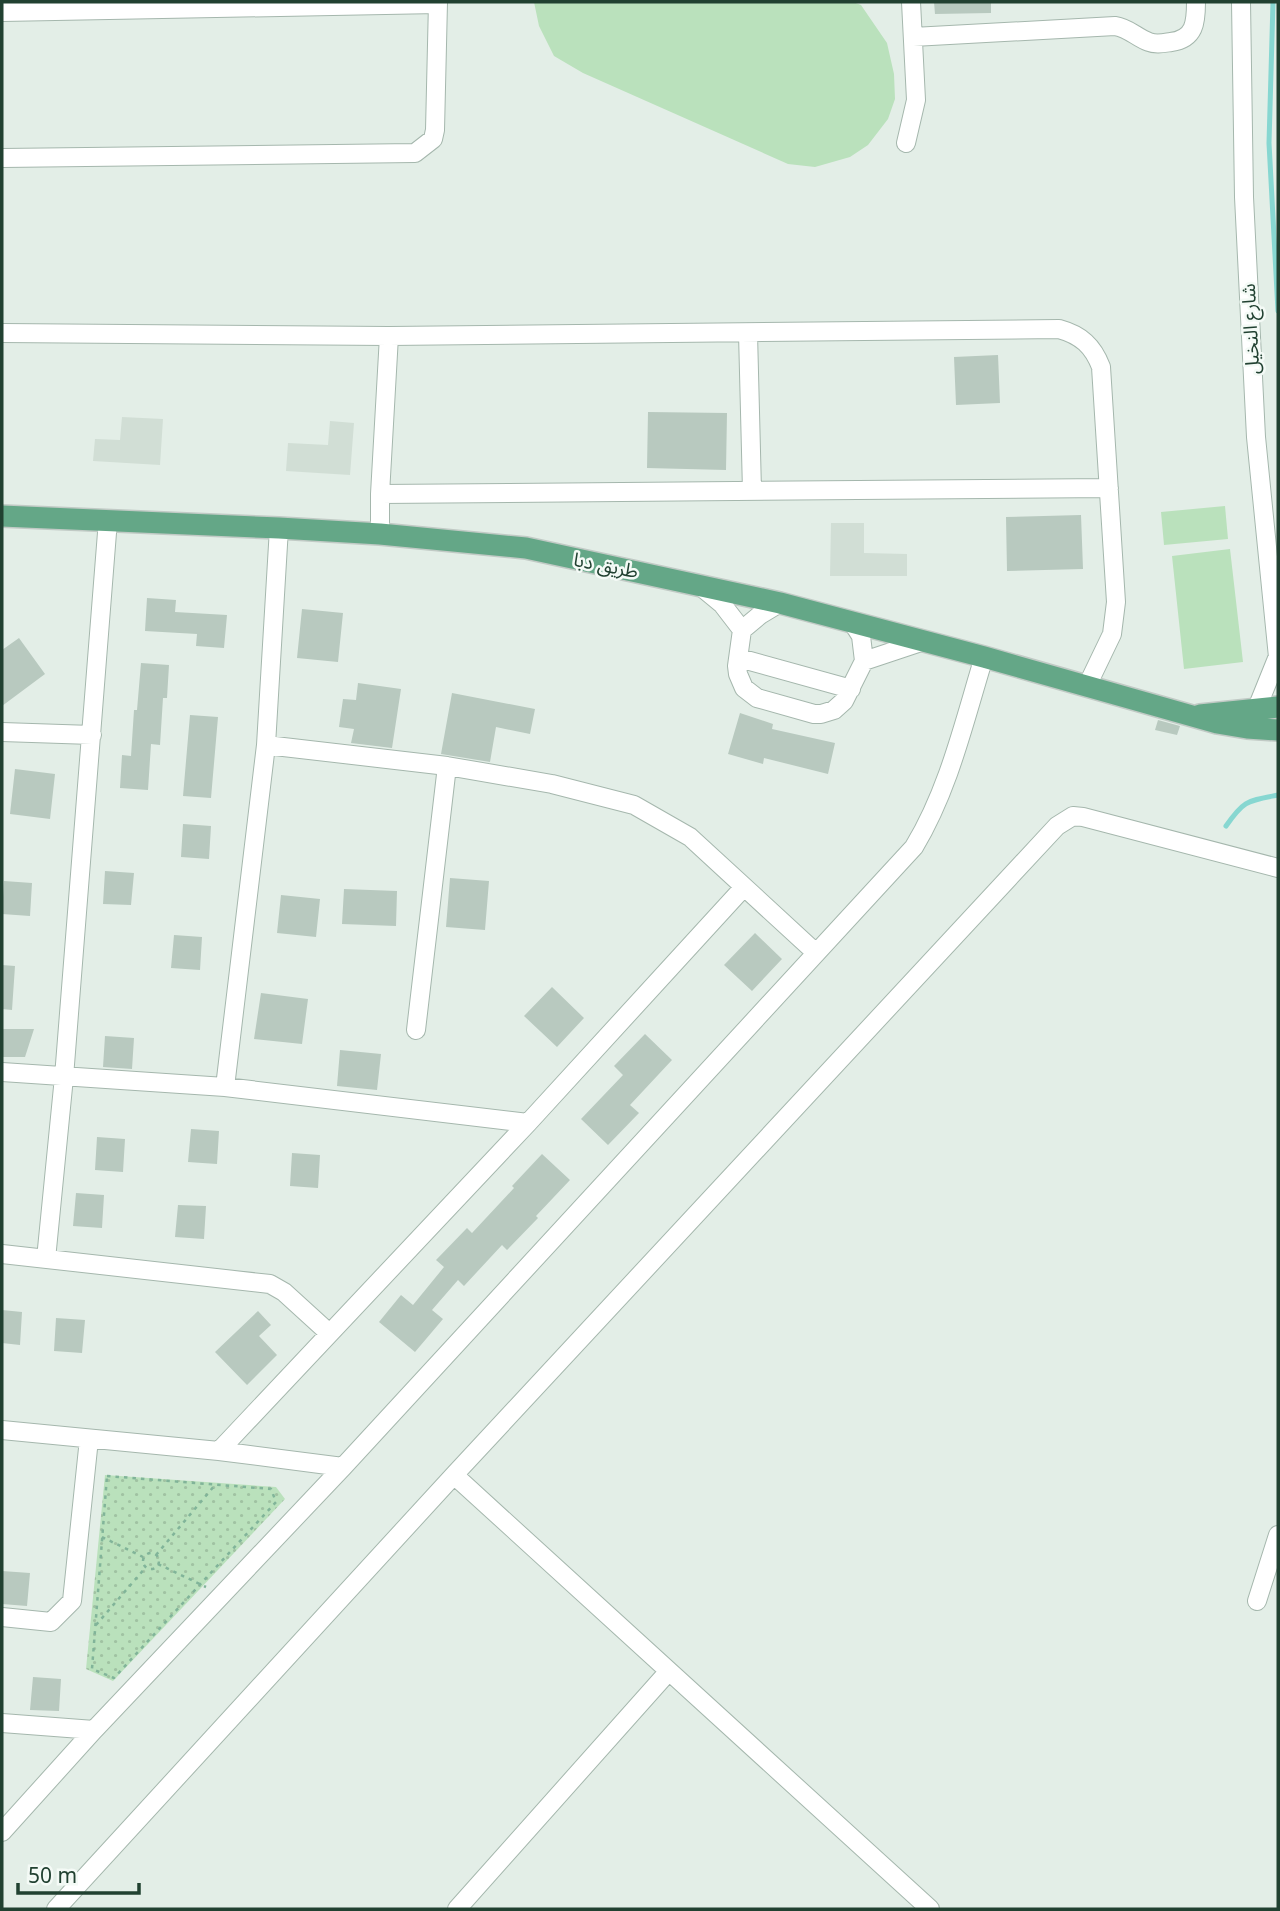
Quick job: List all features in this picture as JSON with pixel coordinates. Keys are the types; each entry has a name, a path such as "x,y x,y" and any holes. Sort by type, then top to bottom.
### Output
{"main road":[{"name":"طريق دبا","path":"2,516 380,534 526,548 780,603 1217,723 1278,730"},
{"name":"طريق دبا","path":"1194,715 1268,707"},
{"path":"1256,729 1268,707"}],"street":[{"path":"906,143 916,100 911,2"},
{"path":"913,37 1115,26 1149,42 1163,43 1179,41 1191,34 1196,24 1196,2"},
{"name":"شارع النخيل","path":"1241,2 1244,197 1255,437 1278,657 1268,707"},
{"path":"2,12 438,3 435,130 433,139 415,153 2,158"},
{"path":"2,333 389,336 1059,329 1073,333 1084,340 1095,353 1101,367 1116,618 1112,634 1087,687"},
{"path":"748,333 752,491"},
{"path":"380,534 389,336"},
{"path":"380,494 1109,488"},
{"path":"46,1259 64,1077 108,520"},
{"path":"225,1087 266,745 279,528"},
{"path":"697,583 722,604 743,631"},
{"path":"780,603 760,615 743,631 738,674 744,688 757,698 814,714 827,713 844,701 864,661 861,636 852,622"},
{"path":"864,661 921,642"},
{"path":"2,1832 914,847 942,792 984,657"},
{"path":"738,658 851,690"},
{"path":"2,732 92,735"},
{"path":"266,745 447,766 552,784 634,804 690,837 815,952"},
{"path":"416,1030 447,766"},
{"path":"56,1909 454,1475 1065,820 1073,816 1083,817 1278,868"},
{"path":"219,1451 528,1123 744,887"},
{"path":"2,1072 225,1087 528,1123"},
{"path":"2,1254 270,1284 284,1292 329,1333"},
{"path":"2,1430 343,1466"},
{"path":"2,1617 51,1622 72,1601 89,1439"},
{"path":"454,1475 930,1909"},
{"path":"1256,1601 1278,1535"},
{"path":"457,1909 669,1671"},
{"path":"2,1723 94,1730"}],"path":[{"path":"107,1476 271,1489 276,1502 114,1678 92,1669 102,1536 107,1476"},
{"path":"156,1555 215,1485"},
{"path":"102,1536 144,1557"},
{"path":"144,1557 150,1553 156,1555"},
{"path":"156,1555 158,1564"},
{"path":"144,1557 146,1567"},
{"path":"158,1564 222,1594"},
{"path":"146,1567 154,1568 158,1564"},
{"path":"95,1626 146,1567"}],"shaded area":[{"path":"122,417 163,419 160,465 93,461 95,439 120,440"},
{"path":"330,421 354,423 350,475 286,471 288,443 328,445"},
{"path":"831,523 864,523 864,553 907,554 907,576 830,576"}],"green space":[{"path":"534,2 853,2 861,5 887,43 894,74 895,99 888,119 868,145 850,157 815,167 788,164 583,73 554,56 539,26"},
{"path":"1225,506 1228,539 1164,545 1161,512"},
{"path":"1230,549 1243,662 1184,669 1172,556"},
{"path":"105,1475 276,1487 285,1499 113,1681 86,1669"}],"building":[{"path":"934,2 991,2 991,13 935,14"},
{"path":"998,355 1000,403 956,405 954,357"},
{"path":"648,412 727,413 726,470 647,468"},
{"path":"1081,515 1083,569 1007,571 1006,517"},
{"path":"147,598 176,600 175,612 227,615 224,648 196,646 197,634 145,631"},
{"path":"302,609 343,613 338,662 297,658"},
{"path":"19,638 45,674 2,706 2,650"},
{"path":"141,663 169,665 167,698 163,698 160,745 151,744 148,790 120,788 122,755 131,756"},
{"path":"358,683 401,689 392,748 351,743 354,729 339,727 343,699 356,700"},
{"path":"452,693 535,709 530,734 496,727 490,762 441,754"},
{"path":"740,713 773,724 772,729 835,743 828,774 764,758 763,764 728,754"},
{"path":"190,715 218,717 211,798 183,796"},
{"path":"1158,720 1180,726 1177,735 1155,730"},
{"path":"15,769 55,774 50,819 10,814"},
{"path":"183,824 211,826 209,859 181,857"},
{"path":"105,871 134,873 131,905 103,904"},
{"path":"450,878 489,881 485,930 446,927"},
{"path":"4,881 32,883 30,916 2,914"},
{"path":"344,889 397,891 396,926 342,924"},
{"path":"281,895 320,899 316,937 277,933"},
{"path":"755,933 782,959 752,991 724,965"},
{"path":"174,935 202,937 200,970 171,968"},
{"path":"2,965 15,966 12,1010 2,1009"},
{"path":"552,987 584,1018 557,1047 524,1016"},
{"path":"261,993 308,999 302,1044 254,1039"},
{"path":"2,1029 34,1029 25,1057 2,1057"},
{"path":"645,1034 672,1060 630,1105 639,1113 608,1145 581,1119 623,1075 614,1066"},
{"path":"105,1036 134,1038 132,1069 103,1067"},
{"path":"340,1050 381,1054 377,1090 337,1086"},
{"path":"191,1129 219,1131 217,1164 188,1162"},
{"path":"97,1137 125,1139 123,1172 95,1170"},
{"path":"292,1153 320,1155 318,1188 290,1186"},
{"path":"542,1154 570,1180 507,1250 502,1245 464,1286 458,1280 432,1310 443,1319 415,1352 379,1322 401,1295 413,1305 444,1267 436,1260 467,1228 472,1233"},
{"path":"76,1193 104,1195 102,1228 73,1226"},
{"path":"178,1205 206,1206 204,1239 175,1237"},
{"path":"2,1310 22,1312 20,1345 2,1343"},
{"path":"258,1311 271,1325 259,1336 277,1355 247,1385 215,1352"},
{"path":"56,1318 85,1320 82,1353 54,1351"},
{"path":"2,1571 30,1573 27,1606 2,1604"},
{"path":"33,1677 61,1679 59,1711 30,1710"}],"waterway":[{"path":"1273,2 1269,143 1278,311"},
{"path":"1226,826 1247,803 1278,795"}]}
